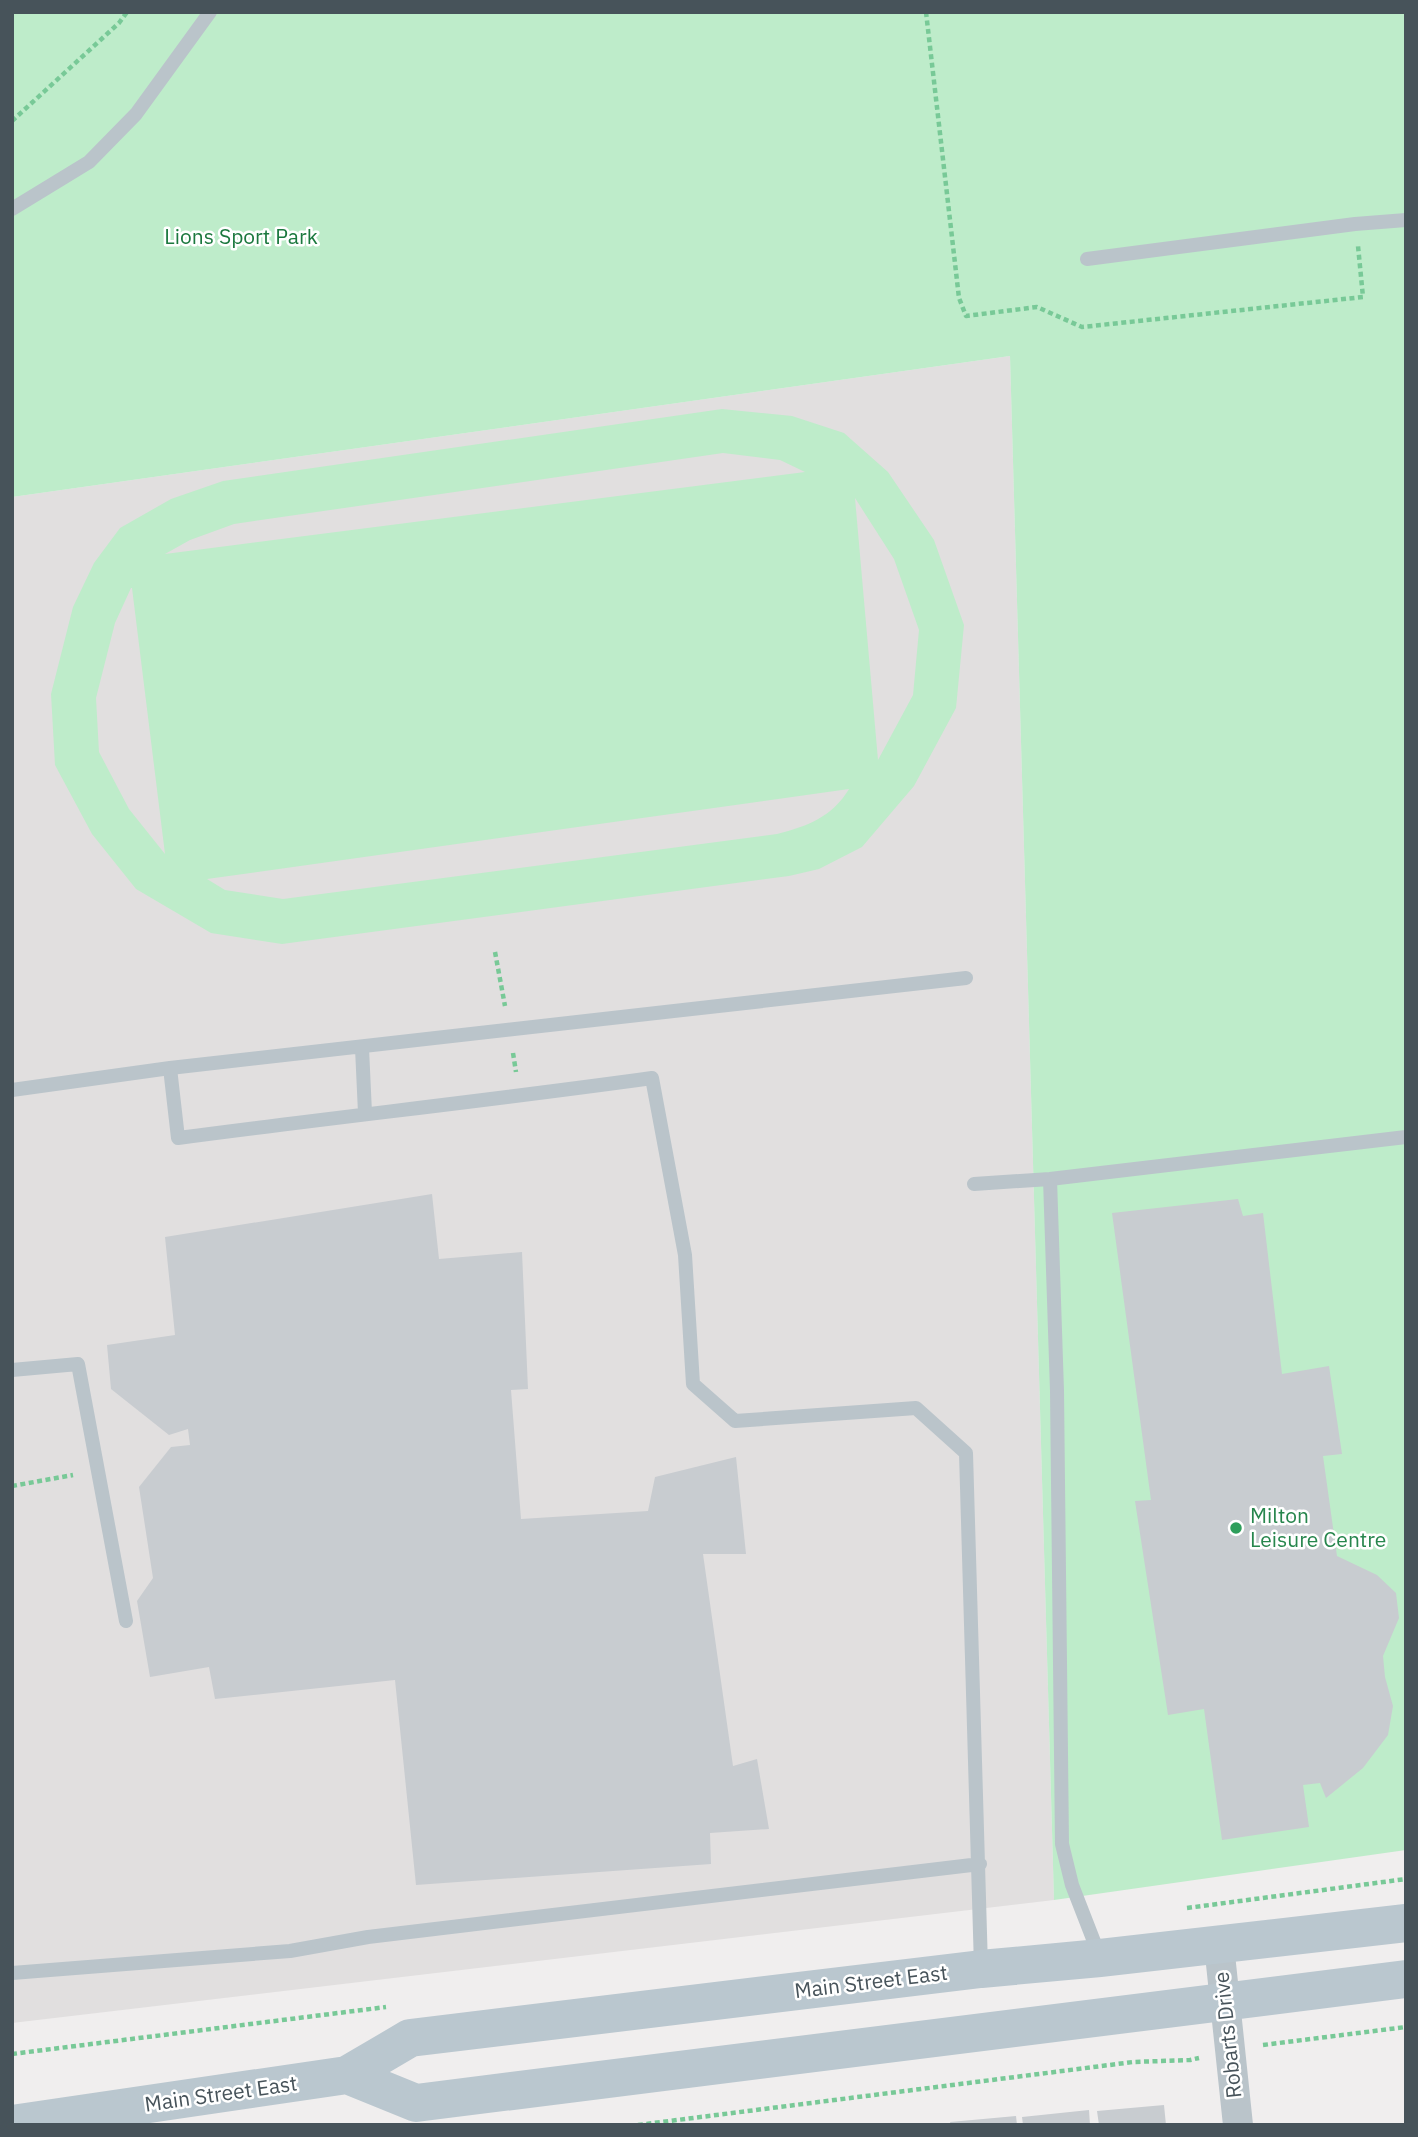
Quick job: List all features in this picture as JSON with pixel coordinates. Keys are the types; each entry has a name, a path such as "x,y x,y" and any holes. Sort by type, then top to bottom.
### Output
{"main road":[{"name":"Main Street East","path":"12,2124 347,2075 410,2038 981,1969 1406,1923"},
{"path":"347,2075 416,2103 1406,1979"}],"street":[{"name":"Robarts Drive","path":"1219,1945 1238,2125"}],"lane":[{"path":"12,209 89,162 136,114 210,12"},
{"path":"1087,259 1355,224 1406,220"},
{"path":"12,1090 170,1068 966,978"},
{"path":"362,1048 365,1113"},
{"path":"170,1068 178,1138 365,1113 520,1097 652,1078 685,1255 693,1384 735,1420 916,1408 966,1452 981,1969"},
{"path":"974,1184 1050,1179 1406,1137"},
{"path":"1050,1179 1057,1391 1062,1844 1072,1885 1100,1958"},
{"path":"12,1370 78,1364 126,1621"},
{"path":"12,1973 290,1951 368,1937 980,1864"}],"path":[{"path":"12,121 119,23 127,12"},
{"path":"12,1486 98,1471"},
{"path":"638,2125 1133,2062 1190,2060 1230,2050 1406,2027"}],"shaded area":[{"path":"1010,356 1054,1900 12,2023 12,497"}],"green space":[{"name":"Lions Sport Park","path":"12,12 1406,12 1406,1850 1054,1900 1010,356 12,497"},
{"path":"722,409 792,416 844,433 888,472 934,540 964,625 956,708 914,786 862,847 819,869 789,876 282,944 211,933 136,889 92,834 55,765 51,694 73,607 94,563 120,528 171,499 223,481","holes":["723,453 780,460 805,472 165,554 190,540 234,524","855,498 894,559 919,630 913,695 878,760","132,588 165,854 129,809 99,752 96,698 115,623","849,789 835,807 818,819 777,834 283,899 225,890 207,879"]}],"building":[{"path":"432,1194 439,1259 522,1252 528,1389 511,1390 521,1519 648,1511 655,1477 736,1457 746,1554 703,1554 733,1766 757,1759 769,1829 710,1833 711,1864 416,1885 395,1680 215,1699 209,1667 150,1677 137,1601 153,1578 139,1487 171,1447 190,1445 188,1429 169,1435 111,1389 107,1345 175,1335 165,1237"},
{"name":"Milton Leisure Centre","path":"1238,1199 1243,1216 1263,1213 1282,1374 1329,1366 1342,1454 1323,1456 1337,1556 1377,1575 1396,1593 1399,1618 1383,1656 1385,1677 1393,1706 1388,1735 1363,1768 1326,1798 1320,1783 1303,1785 1309,1827 1222,1840 1204,1709 1168,1715 1135,1501 1151,1500 1112,1213"},
{"path":"1164,2105 1166,2125 1099,2125 1097,2111"},
{"path":"1089,2110 1090,2125 1023,2125 1022,2117"},
{"path":"1016,2116 1017,2125 951,2125 950,2122"}],"place":[{"name":"Milton Leisure Centre","path":"1236,1528"}]}
